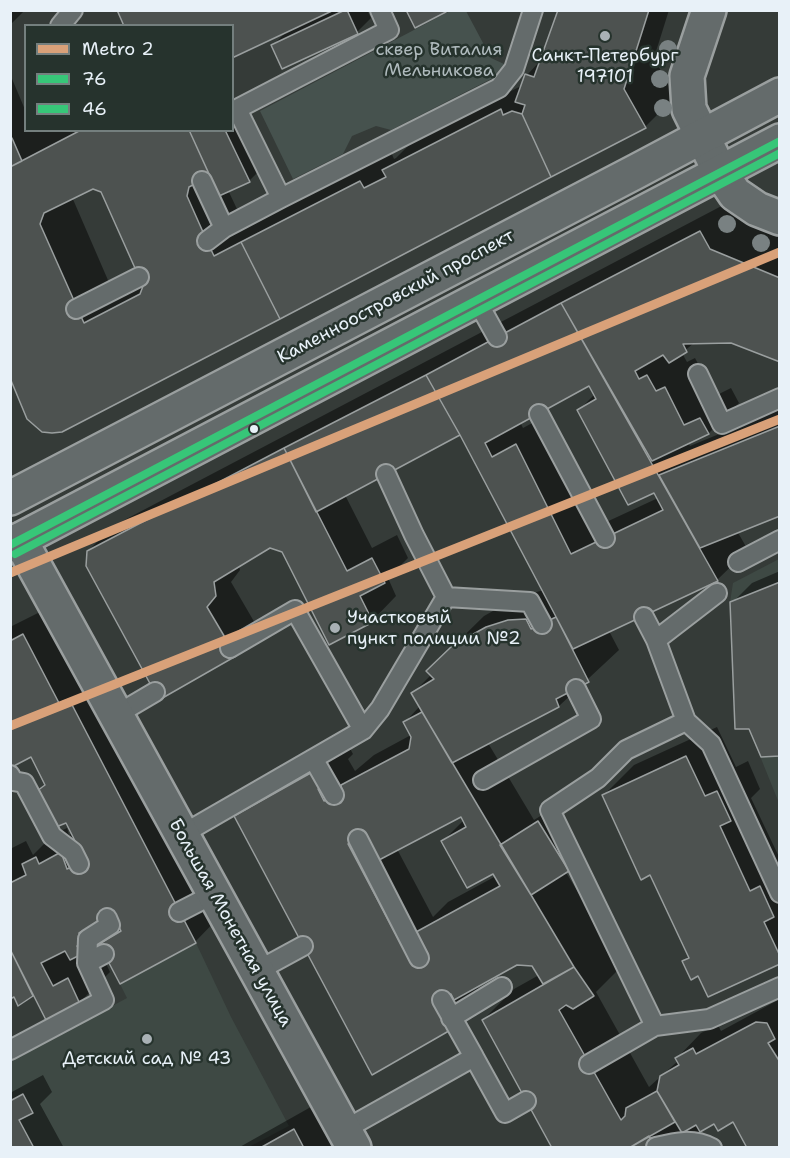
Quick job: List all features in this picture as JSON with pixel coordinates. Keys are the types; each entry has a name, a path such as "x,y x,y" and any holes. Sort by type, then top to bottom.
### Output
{"main road":[{"path":"709,10 687,76 689,109 701,137 735,194 757,209 780,218"},
{"name":"Каменноостровский проспект","path":"10,498 780,95"},
{"path":"15,543 780,141"},
{"name":"Большая Монетная улица","path":"15,543 116,715 349,1139"}],"lane":[{"path":"62,24 73,10"},
{"path":"281,198 237,109 389,30 380,10"},
{"path":"207,241 224,228 281,198 499,88 514,69 532,10"},
{"path":"202,181 224,228"},
{"path":"76,309 139,277"},
{"path":"477,301 497,337"},
{"path":"698,374 722,424 780,398"},
{"path":"539,414 605,538"},
{"path":"386,474 446,597"},
{"path":"738,562 780,540"},
{"path":"656,640 717,593"},
{"path":"446,597 530,602 542,624"},
{"path":"181,835 363,730 380,708 446,597"},
{"path":"230,648 295,610 363,730"},
{"path":"644,617 656,640 686,721 711,744 780,893"},
{"path":"483,780 591,718 576,689"},
{"path":"116,715 155,692"},
{"path":"655,1026 550,810 598,778 626,750 686,721"},
{"path":"314,760 334,795"},
{"path":"10,776 13,781 24,783 52,836 73,852 79,864"},
{"path":"358,839 385,902 419,958"},
{"path":"179,912 214,894"},
{"path":"10,1050 104,1000 87,963 88,939 110,925 107,918"},
{"path":"257,971 303,946"},
{"path":"87,963 104,954"},
{"path":"452,1018 502,987"},
{"path":"589,1064 655,1026 709,1019 780,987"},
{"path":"442,1000 505,1113 526,1101"},
{"path":"349,1139 474,1057"},
{"path":"656,1147 678,1141 700,1142 712,1148"}],"shaded area":[{"path":"779,559 779,803 749,729 735,729 730,602 733,583"},
{"name":"Детский сад № 43","path":"196,943 231,1017 289,1126 249,1147 11,1148 11,1061 127,998 120,984"}],"green space":[{"name":"сквер Виталия Мельникова","path":"450,11 466,11 491,58 504,64 493,78 391,130 376,126 352,136 343,154 293,179 260,111"}],"building":[{"path":"117,10 334,10 234,57 234,24 123,24"},
{"path":"345,10 358,34 282,69 271,45"},
{"path":"406,10 445,10 446,12 415,28"},
{"path":"558,10 649,10 624,89 646,128 551,177 522,114 525,105 515,102 525,74 534,77"},
{"path":"501,109 503,115 512,111 522,114 551,177 280,319 241,242 360,181 364,188 386,177 382,170"},
{"path":"77,132 190,132 210,176 189,187 187,196 214,256 241,242 280,319 62,432 42,432 27,419 10,378 10,167","holes":["93,189 101,192 143,286 140,294 84,323 40,224 44,213"]},
{"path":"190,132 226,132 250,182 219,196"},
{"path":"12,138 22,161 10,167 10,139"},
{"path":"700,231 710,249 780,278 780,362 731,343 683,344 687,352 669,363 663,355 635,371 639,379 647,375 656,391 665,387 684,425 700,418 709,434 652,461 561,303"},
{"path":"561,303 718,581 573,649 426,375","holes":["589,386 596,399 577,410 628,505 654,493 663,510 571,554 516,444 492,457 485,443"]},
{"path":"426,375 460,435 316,512 284,448"},
{"path":"780,426 780,516 700,548 659,475"},
{"path":"284,448 347,571 372,558 385,583 360,596 373,622 329,645 282,552 270,548 214,582 216,596 207,607 236,656 159,700 86,566 87,551"},
{"path":"780,582 780,756 761,757 749,729 735,729 730,602"},
{"path":"556,617 589,682 556,699 559,707 452,763 411,693 434,679 426,671 452,646 486,627 508,620 526,619 531,629"},
{"path":"23,634 59,703 69,699 196,943 120,984 99,944 121,931 113,915 79,933 84,943 77,946 82,954 70,960 65,951 41,963 53,986 68,978 80,1004 47,1022 10,949 10,883 26,875 22,864 36,857 39,864 61,852 67,869 85,861 66,823 56,827 37,791 45,785 31,757 10,768 10,641"},
{"path":"422,712 574,967 543,984 532,966 517,965 454,1000 451,994 434,1004 441,1017 446,1014 454,1028 372,1075 234,816 316,770 324,785 318,789 324,801 342,791 341,785 409,749 411,737 403,722","holes":["461,817 466,827 441,841 467,888 493,874 500,886 416,932 428,954 411,963 348,844 365,835 379,860"]},
{"path":"686,756 705,796 717,791 731,821 720,826 750,891 760,886 774,917 764,922 780,956 780,964 708,997 698,976 691,980 682,961 689,958 650,875 641,880 602,795"},
{"path":"538,821 569,871 531,895 500,845"},
{"path":"10,949 33,996 18,1006 14,997 10,999"},
{"path":"574,967 594,996 573,1009 566,1005 559,1010 621,1120 625,1116 626,1108 657,1091 675,1122 629,1148 552,1148 482,1020"},
{"path":"756,1022 767,1023 775,1039 768,1043 780,1062 780,1148 747,1148 733,1122 718,1131 714,1124 700,1132 696,1125 682,1133 657,1091 660,1076 679,1065 675,1058 693,1048 696,1054"},
{"path":"23,1094 33,1113 19,1120 34,1148 10,1148 10,1101"},
{"path":"294,1129 304,1148 260,1148"},
{"path":"649,1136 656,1148 629,1148"}],"metro line":[{"name":"2","path":"10,573 780,252"},
{"name":"2","path":"10,726 780,419"}],"transit line":[{"name":"76","path":"10,545 780,141"},
{"name":"46","path":"15,554 780,153"}],"place":[{"name":"Санкт-Петербург 197101","path":"605,36"},
{"name":"Участковый пункт полиции №2","path":"335,628"},
{"name":"Детский сад № 43","path":"147,1039"}]}
